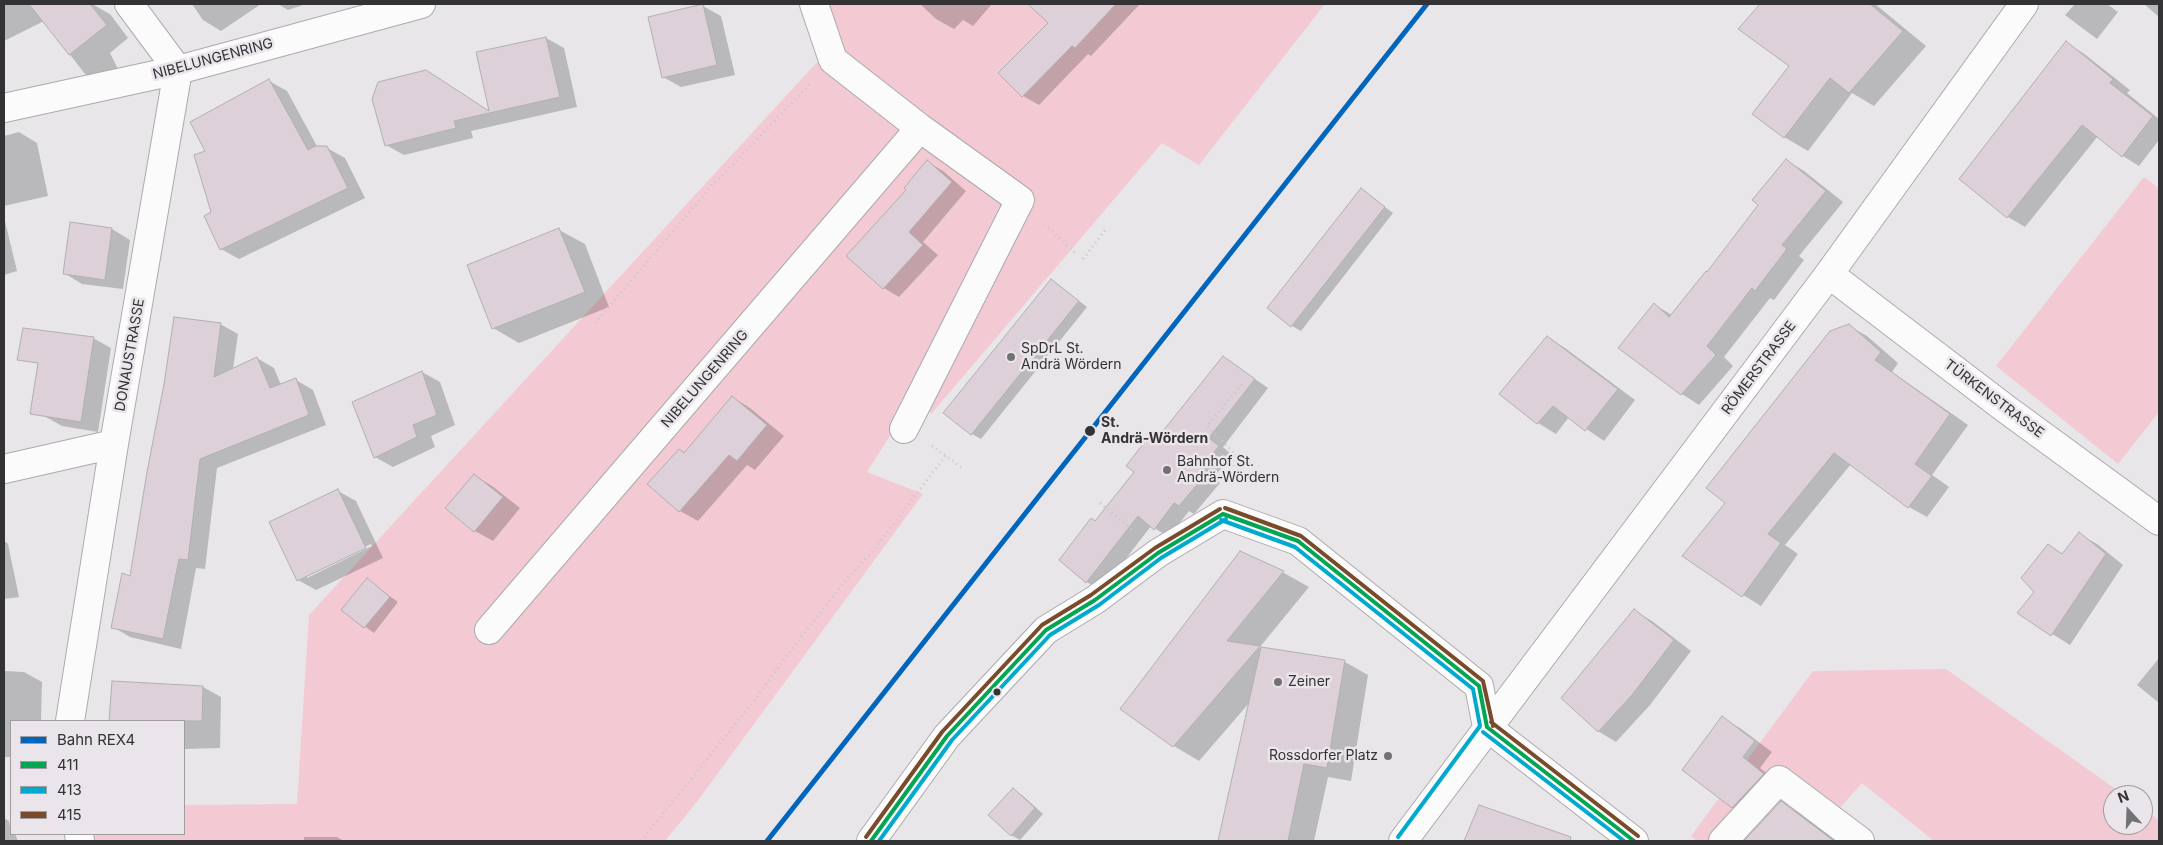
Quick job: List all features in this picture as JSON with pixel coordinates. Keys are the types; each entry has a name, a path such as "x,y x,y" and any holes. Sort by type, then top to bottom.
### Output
{"street":[{"path":"129,4 178,70"},
{"name":"NIBELUNGENRING","path":"4,108 178,70 420,4"},
{"path":"814,4 833,60 920,128 1020,200 904,429"},
{"name":"RÖMERSTRASSE","path":"1403,841 1830,274 2024,4"},
{"name":"DONAUSTRASSE","path":"70,720 114,444 178,70"},
{"name":"NIBELUNGENRING","path":"489,630 920,128"},
{"name":"TÜRKENSTRASSE","path":"1830,274 2159,521"},
{"path":"4,469 114,444"},
{"path":"870,841 947,736 1046,630 1095,600 1158,553 1223,514 1298,541 1479,686 1487,727 1634,841"},
{"path":"1723,841 1779,780 1860,841"}],"path":[{"path":"596,324 710,188 833,60"},
{"path":"1020,200 1075,254"},
{"path":"1083,259 1106,229"},
{"path":"1223,514 1235,454 1207,426 1244,382"},
{"path":"641,841 753,702 847,579 873,551 946,455"},
{"path":"1100,503 1130,528"}],"shaded area":[{"path":"822,4 1325,4 1199,165 1162,143 932,413 910,404 867,472 923,494 696,803 665,841 79,841 78,835 185,835 185,805 297,804 309,615 830,48"},
{"path":"2144,177 2159,188 2159,412 2118,464 1996,366"},
{"path":"1946,669 2110,785 2103,785 2103,835 2153,835 2153,816 2159,820 2159,841 1934,841 1862,783 1837,811 1782,765 1712,841 1697,841 1691,836 1813,671"}],"building":[{"path":"29,4 90,4 107,25 69,55"},
{"path":"703,4 717,65 662,78 648,17"},
{"path":"1028,4 1116,4 1075,48 1072,46 1022,97 998,73 1048,23"},
{"path":"1760,4 1870,4 1903,31 1849,93 1830,78 1784,138 1752,114 1789,66 1738,29"},
{"path":"546,37 560,97 454,121 456,128 385,146 372,99 378,82 426,70 489,111 476,52"},
{"path":"2066,41 2113,79 2110,83 2153,116 2122,157 2082,125 2007,218 1959,179"},
{"path":"269,79 308,150 315,146 327,146 348,188 220,250 204,216 211,212 194,155 205,151 190,122"},
{"path":"1786,159 1826,191 1782,245 1787,249 1755,291 1752,288 1707,346 1716,355 1681,395 1618,348 1654,303 1669,317 1707,272 1758,205 1752,200"},
{"path":"927,160 952,182 909,232 923,245 883,289 846,256 906,190 904,188"},
{"path":"1361,188 1385,207 1291,327 1267,308"},
{"path":"70,222 112,228 105,280 63,274"},
{"path":"559,228 585,292 492,329 467,265"},
{"name":"SpDrL St. Andrä Wördern","path":"1051,279 1079,301 971,435 943,413"},
{"path":"174,317 221,323 214,377 257,357 270,388 296,378 309,415 200,459 188,560 179,559 163,639 111,628 122,573 130,576"},
{"path":"1849,324 1881,352 1875,360 1950,414 1915,464 1932,476 1908,508 1834,453 1768,534 1781,543 1742,597 1682,556 1725,503 1706,488 1830,331"},
{"path":"23,328 94,337 81,422 30,414 38,363 17,360"},
{"path":"1547,336 1618,389 1585,431 1553,406 1537,424 1499,394"},
{"path":"1223,356 1255,379 1209,438 1219,446 1200,469 1206,474 1179,506 1174,503 1154,530 1138,516 1086,583 1059,560 1091,518 1095,521 1134,472 1126,466 1153,431 1159,436"},
{"path":"422,371 437,415 413,425 417,437 374,458 352,402"},
{"path":"732,396 767,425 737,461 729,455 679,512 647,484 679,449 684,453"},
{"path":"474,474 503,497 474,532 445,508"},
{"path":"338,489 366,548 297,581 269,522"},
{"path":"2079,532 2106,554 2051,636 2017,613 2034,592 2021,578 2048,544 2062,554"},
{"path":"1240,551 1284,571 1227,641 1260,646 1173,747 1120,709"},
{"path":"367,578 390,597 364,628 341,610"},
{"path":"1634,609 1674,640 1632,695 1598,732 1561,698"},
{"path":"1261,647 1345,660 1327,768 1304,764 1288,841 1218,841"},
{"path":"112,681 203,686 202,721 109,720"},
{"path":"1722,716 1755,741 1743,757 1764,774 1732,808 1682,770"},
{"path":"1013,788 1035,808 1011,836 988,815"},
{"path":"1781,801 1834,841 1744,841"},
{"path":"1479,805 1571,837 1570,841 1464,841"}],"rail line":[{"name":"REX4","path":"767,841 1427,4"}],"transit line":[{"name":"415","path":"1225,508 1301,536 1483,681 1493,726"},
{"name":"415","path":"866,837 942,732 1042,625 1091,595 1155,548 1220,509"},
{"name":"411","path":"1223,514 1298,541 1479,686 1487,727"},
{"name":"411","path":"871,841 947,736 1046,630 1095,600 1158,553 1223,514"},
{"name":"413","path":"879,841 952,740 1050,635 1099,605 1161,558 1226,519"},
{"name":"413","path":"1221,520 1295,547 1473,689 1480,726 1398,837"},
{"name":"415","path":"1491,722 1638,836"},
{"name":"411","path":"1487,727 1634,841"},
{"name":"413","path":"1483,732 1624,841"}],"place":[{"name":"SpDrL St. Andrä Wördern","path":"1011,357"},
{"name":"St. Andrä-Wördern","path":"1090,431"},
{"name":"Bahnhof St. Andrä-Wördern","path":"1167,470"},
{"name":"Zeiner","path":"1278,682"},
{"name":"Rossdorfer Platz","path":"1388,756"}]}
